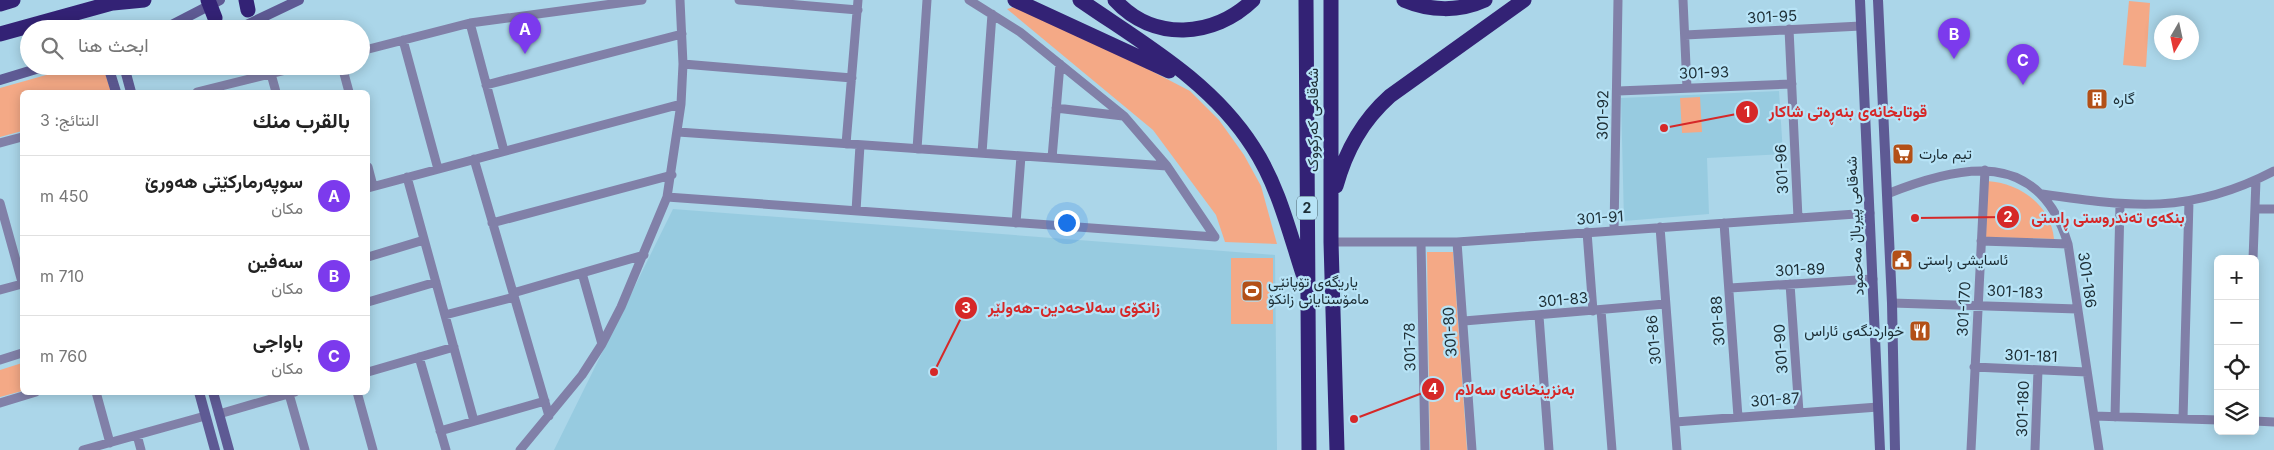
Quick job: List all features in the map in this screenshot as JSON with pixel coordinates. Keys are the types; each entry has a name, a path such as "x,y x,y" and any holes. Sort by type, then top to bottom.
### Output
{"highway":[{"path":"0,4 12,0"},
{"path":"51,20 116,2 144,0"},
{"path":"1015,0 1157,64 1211,96"},
{"path":"1080,0 1185,73 1211,96 1239,128 1253,147 1264,167 1282,210 1308,289"},
{"path":"1115,0 1141,20 1161,27 1190,30 1205,29 1231,18 1253,0"},
{"name":"شەقامی کەرکووک","path":"1306,0 1310,450"},
{"name":"شەقامی کەرکووک","path":"1331,0 1331,242 1337,450"},
{"path":"1404,0 1426,7 1453,8 1484,0"},
{"path":"1331,202 1351,144 1377,108 1390,96 1524,0"},
{"path":"0,34 20,28"}],"main road":[{"path":"257,20 299,0"},
{"name":"شەقامی پیرباڵ مەحمود","path":"1860,0 1880,450"},
{"path":"1878,0 1892,303 1895,450"},
{"path":"245,3 246,20"},
{"path":"185,20 214,8"},
{"path":"0,80 20,74"},
{"path":"111,75 115,90"},
{"path":"126,75 130,90"},
{"path":"200,395 215,450"},
{"path":"214,395 229,450"}],"street":[{"path":"370,49 470,23 642,0"},
{"path":"520,450 582,375 602,344 644,255 667,198 672,175 681,104 683,64 680,0"},
{"path":"739,0 858,10"},
{"path":"846,144 858,0"},
{"path":"916,149 927,0"},
{"path":"667,198 1215,237 1167,166 1124,116 1060,64 992,14 969,0"},
{"name":"301-92","path":"1614,230 1618,91 1618,0"},
{"path":"1683,0 1687,88"},
{"path":"982,153 992,14"},
{"path":"470,23 504,151"},
{"name":"301-95","path":"1685,35 1861,26"},
{"name":"301-96","path":"1789,29 1798,218"},
{"path":"486,85 682,34"},
{"path":"403,40 438,169"},
{"path":"683,64 852,78"},
{"path":"1052,158 1060,64"},
{"path":"212,90 267,75"},
{"path":"271,75 275,90"},
{"path":"344,75 348,90"},
{"name":"301-93","path":"1618,91 1792,84"},
{"path":"370,187 681,104"},
{"path":"1056,108 1124,116"},
{"path":"678,132 1167,166"},
{"path":"0,143 20,138"},
{"path":"856,211 860,145"},
{"path":"1016,223 1021,156"},
{"path":"474,159 549,416"},
{"name":"301-186","path":"1887,194 1936,177 1959,172 1985,170 2003,173 2019,179 2042,194 2058,216 2068,244 2099,450"},
{"name":"301-170","path":"1971,450 1985,170"},
{"path":"2042,194 2120,204 2174,204 2213,197 2274,171"},
{"path":"492,223 672,175"},
{"path":"407,177 474,421"},
{"path":"2253,255 2256,180"},
{"path":"2183,419 2189,201"},
{"path":"0,202 2,218 18,248 20,266"},
{"path":"2115,417 2120,204"},
{"path":"2255,209 2274,209"},
{"name":"301-91","path":"1331,242 1457,242 1870,214"},
{"name":"301-88","path":"1724,223 1738,417"},
{"name":"301-86","path":"1660,227 1677,450"},
{"path":"1587,232 1612,450"},
{"path":"370,256 424,240"},
{"path":"1981,241 2068,244"},
{"name":"301-80","path":"1457,242 1472,450"},
{"name":"301-78","path":"1421,243 1425,450"},
{"path":"445,315 644,255"},
{"path":"582,273 602,344"},
{"name":"301-89","path":"1730,288 1873,279"},
{"path":"370,301 436,282"},
{"path":"0,290 20,284"},
{"name":"301-90","path":"1790,284 1799,412"},
{"name":"301-183","path":"1892,303 1978,304 2077,309"},
{"name":"301-83","path":"1464,321 1665,304"},
{"path":"1540,316 1549,450"},
{"path":"370,371 454,347"},
{"path":"0,360 20,355"},
{"path":"419,357 446,450"},
{"name":"301-181","path":"1974,367 2087,372"},
{"name":"301-180","path":"2034,450 2038,370"},
{"path":"0,403 26,395"},
{"path":"97,395 110,443"},
{"path":"219,414 285,395"},
{"path":"292,395 304,450"},
{"path":"358,395 373,450"},
{"path":"440,431 545,401"},
{"name":"301-87","path":"1674,422 1878,407"},
{"path":"83,450 206,416"},
{"path":"2094,416 2214,420"},
{"path":"2259,421 2274,422"},
{"path":"137,435 141,450"}],"shaded area":[{"path":"2129,1 2150,3 2146,67 2123,65"},
{"path":"1014,7 1140,65 1190,91 1219,120 1244,155 1261,186 1277,244 1225,242 1216,215 1153,130 1007,9"},
{"path":"46,75 106,75 110,90 20,90 20,132 0,137 0,88"},
{"path":"1779,91 1783,154 1707,158 1709,214 1624,221 1621,98"},
{"path":"1700,97 1702,132 1682,133 1680,98"},
{"path":"1987,181 2011,186 2032,198 2047,216 2052,227 2054,239 1986,237"},
{"path":"673,209 1275,255 1277,450 554,450"},
{"path":"1427,252 1453,252 1467,450 1430,450"},
{"name":"یاریگەی تۆپانێی مامۆستایانی زانکۆ","path":"1231,258 1273,258 1273,324 1231,324"},
{"path":"20,364 20,392 0,397 0,370"}],"place":[{"name":"سوپەرمارکێتی هەورێ","path":"525,54"},
{"name":"سەفین","path":"1954,59"},
{"name":"باواجی","path":"2023,85"},
{"name":"گارە","path":"2097,99"},
{"name":"قوتابخانەی بنەڕەتی شاکار","path":"1664,128"},
{"name":"تيم مارت","path":"1903,154"},
{"name":"بنکەی تەندروستی ڕاستی","path":"1915,218"},
{"name":"ئاسایشی ڕاستی","path":"1902,260"},
{"name":"یاریگەی تۆپانێی مامۆستایانی زانکۆ","path":"1252,291"},
{"name":"خواردنگەی ئاراس","path":"1920,331"},
{"name":"زانکۆی سەلاحەدین-هەولێر","path":"934,372"},
{"name":"بەنزینخانەی سەلام","path":"1354,419"}]}
